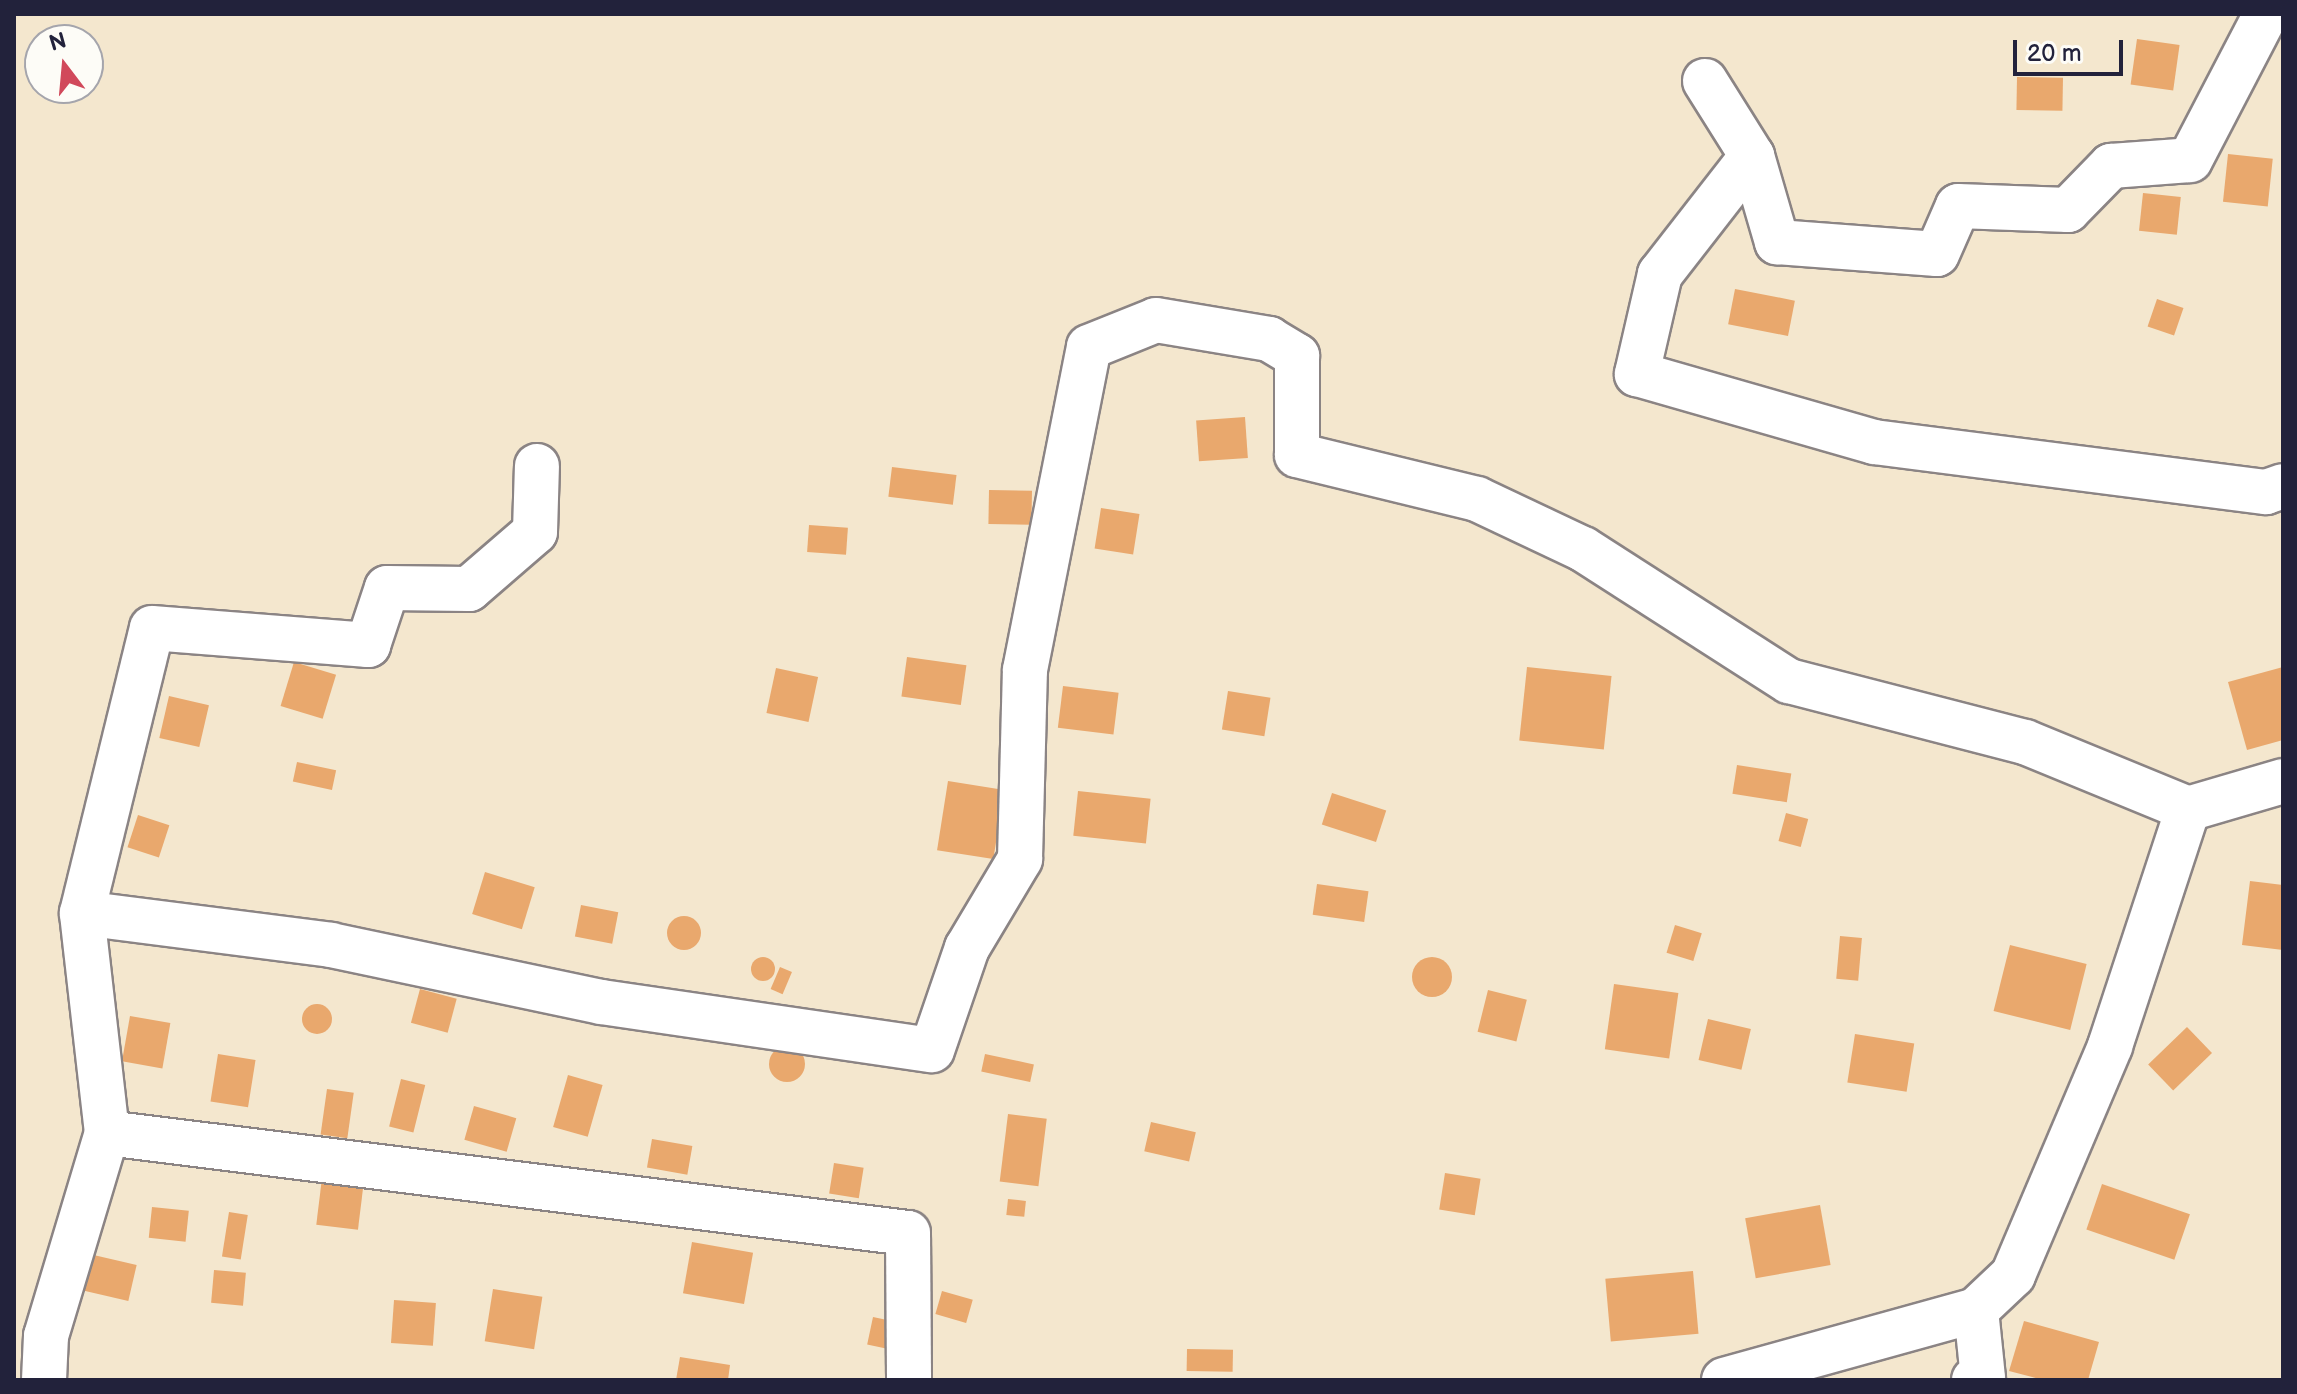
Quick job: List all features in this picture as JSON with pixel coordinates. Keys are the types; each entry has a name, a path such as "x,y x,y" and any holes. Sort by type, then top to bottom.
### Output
{"street":[{"path":"1705,81 1752,156 1777,242 1937,254 1958,206 2068,210 2111,166 2190,160 2266,14"},
{"path":"1752,156 1660,274 1637,374 1874,442 2266,492 2283,486"},
{"path":"82,913 331,945 601,1002 932,1050 967,948 1020,859 1025,670 1089,347 1156,320 1269,339 1297,356 1297,455 1477,499 1583,549 1789,681 2025,742 2188,809 2283,781"},
{"path":"44,1380 46,1336 107,1133 82,913 152,628 368,645 387,588 469,589 535,532 537,466"},
{"path":"1724,1380 1976,1310 2013,1275 2110,1046 2188,809"},
{"path":"107,1133 908,1233 909,1380"},
{"path":"1974,1380 1983,1378 1976,1310"}],"building":[{"path":"2137,39 2180,45 2173,91 2131,85"},
{"path":"2017,77 2063,78 2062,111 2016,110"},
{"path":"2228,154 2273,159 2268,206 2223,202"},
{"path":"2143,193 2181,197 2177,235 2139,231"},
{"path":"1735,289 1795,301 1788,336 1728,324"},
{"path":"2157,299 2183,308 2174,336 2148,326"},
{"path":"1245,417 1248,458 1199,461 1196,420"},
{"path":"892,467 957,475 953,505 888,497"},
{"path":"989,490 1032,491 1031,525 988,524"},
{"path":"1101,508 1140,514 1133,555 1095,548"},
{"path":"809,525 848,528 846,555 807,552"},
{"path":"907,657 966,665 961,705 901,697"},
{"path":"294,662 336,675 323,719 281,706"},
{"path":"1527,667 1612,676 1604,749 1519,741"},
{"path":"2283,667 2283,740 2247,750 2228,682"},
{"path":"776,668 818,677 808,722 766,713"},
{"path":"1063,686 1119,693 1113,735 1058,728"},
{"path":"1228,691 1270,698 1264,736 1222,730"},
{"path":"169,696 209,705 199,747 159,738"},
{"path":"297,762 336,770 332,790 293,782"},
{"path":"1737,765 1791,774 1787,802 1732,794"},
{"path":"948,781 1004,790 993,859 937,850"},
{"path":"1078,791 1151,799 1146,843 1073,836"},
{"path":"1332,793 1386,811 1376,842 1322,824"},
{"path":"1786,813 1808,819 1801,847 1778,841"},
{"path":"138,815 169,825 159,858 127,847"},
{"path":"485,872 535,887 522,929 472,914"},
{"path":"2250,881 2283,885 2283,950 2242,945"},
{"path":"1317,884 1368,891 1364,922 1313,915"},
{"path":"581,905 618,912 612,944 575,936"},
{"path":"684,916 696,921 701,933 696,945 684,950 672,945 667,933 672,921"},
{"path":"1675,925 1702,933 1693,961 1667,953"},
{"path":"1840,936 1862,938 1858,981 1836,979"},
{"path":"2010,945 2087,964 2070,1030 1994,1011"},
{"path":"763,957 771,961 775,969 771,977 763,981 755,977 751,969 755,961"},
{"path":"1432,957 1446,963 1452,977 1446,991 1432,997 1418,991 1412,977 1418,963"},
{"path":"780,967 792,972 783,994 771,989"},
{"path":"1614,984 1678,993 1669,1058 1605,1049"},
{"path":"420,989 457,999 448,1033 411,1023"},
{"path":"1488,990 1527,1000 1516,1041 1478,1032"},
{"path":"317,1004 328,1008 332,1019 328,1030 317,1034 306,1030 302,1019 306,1008"},
{"path":"130,1016 170,1023 162,1068 122,1061"},
{"path":"1708,1019 1751,1029 1741,1070 1699,1060"},
{"path":"2187,1027 2212,1053 2173,1090 2148,1065"},
{"path":"1855,1034 1914,1043 1907,1092 1847,1082"},
{"path":"787,1046 800,1051 805,1064 800,1077 787,1082 774,1077 769,1064 774,1051"},
{"path":"218,1054 256,1060 248,1107 210,1101"},
{"path":"985,1054 1034,1064 1030,1082 981,1072"},
{"path":"568,1075 603,1085 588,1137 553,1127"},
{"path":"401,1079 425,1085 413,1133 389,1127"},
{"path":"327,1089 354,1093 347,1138 321,1135"},
{"path":"474,1106 516,1118 507,1152 464,1140"},
{"path":"1008,1114 1047,1119 1038,1186 1000,1181"},
{"path":"1151,1122 1196,1132 1189,1162 1144,1151"},
{"path":"652,1139 692,1146 687,1175 647,1168"},
{"path":"834,1163 864,1168 859,1198 829,1194"},
{"path":"1445,1173 1481,1179 1475,1215 1439,1210"},
{"path":"322,1178 364,1183 358,1230 316,1225"},
{"path":"2102,1184 2190,1214 2174,1260 2086,1229"},
{"path":"1008,1199 1026,1201 1024,1217 1006,1215"},
{"path":"1820,1205 1831,1265 1756,1278 1745,1218"},
{"path":"152,1207 189,1211 186,1242 149,1238"},
{"path":"229,1212 248,1215 241,1259 222,1256"},
{"path":"692,1242 753,1253 744,1304 683,1293"},
{"path":"85,1253 137,1265 128,1301 77,1289"},
{"path":"214,1270 246,1273 243,1306 211,1303"},
{"path":"1693,1271 1698,1334 1611,1341 1605,1279"},
{"path":"493,1289 542,1297 534,1349 485,1341"},
{"path":"942,1291 973,1300 966,1323 935,1314"},
{"path":"394,1300 436,1303 433,1346 391,1343"},
{"path":"873,1317 902,1323 897,1351 867,1344"},
{"path":"2024,1321 2099,1342 2088,1380 2043,1380 2009,1371"},
{"path":"1187,1349 1233,1350 1233,1372 1187,1371"},
{"path":"680,1357 730,1365 728,1380 676,1380"}]}
